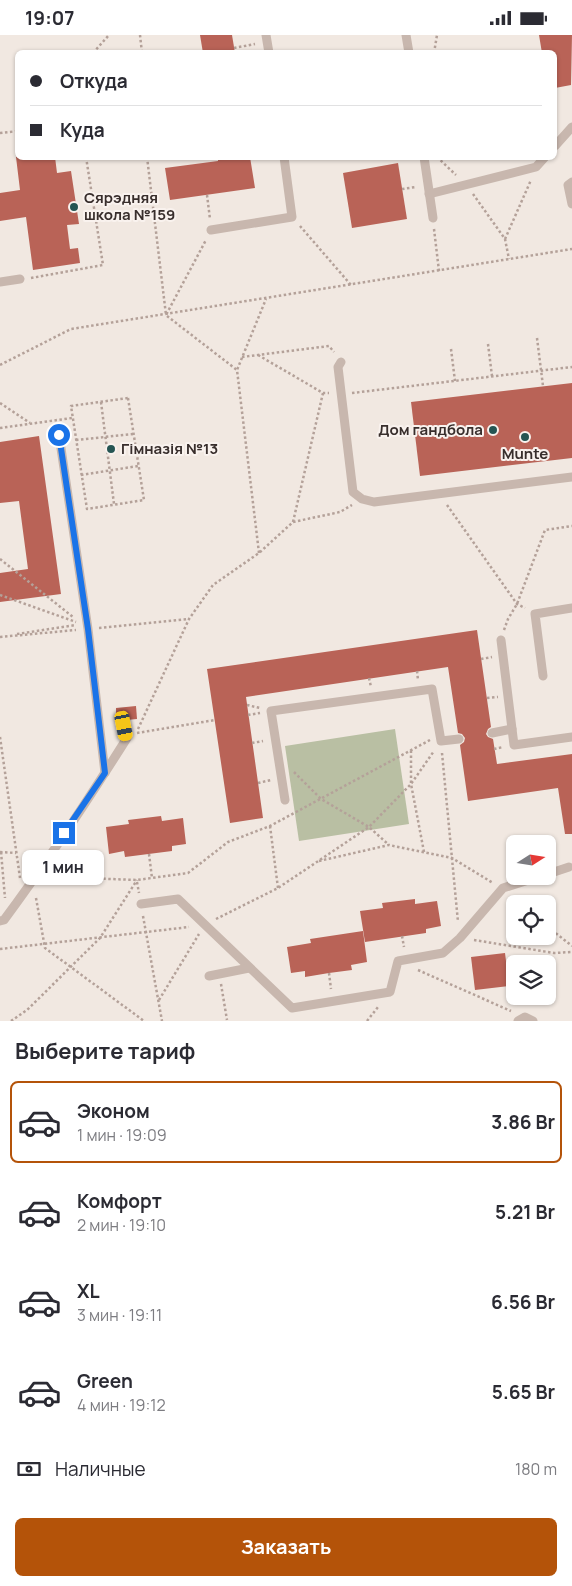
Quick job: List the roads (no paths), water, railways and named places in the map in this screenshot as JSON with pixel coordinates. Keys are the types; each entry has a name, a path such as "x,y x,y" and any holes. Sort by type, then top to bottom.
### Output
{"lane":[{"path":"406,35 408,50"},
{"path":"557,144 572,127"},
{"path":"211,230 292,217 284,160"},
{"path":"424,160 433,218"},
{"path":"429,194 536,167 542,160"},
{"path":"572,181 568,185 572,204"},
{"path":"0,282 20,279"},
{"path":"341,362 338,367 354,492 362,499 374,502 572,477"},
{"path":"59,435 88,629 105,773"},
{"path":"543,677 535,614 572,608"},
{"path":"501,639 514,745 572,737"},
{"path":"285,800 271,711 432,689 440,738 459,739"},
{"path":"0,921 4,920 27,889 105,773 127,738 124,726"},
{"path":"492,733 512,729"},
{"path":"556,871 569,867"},
{"path":"141,904 178,899 292,1008 390,992 398,961 443,953 460,938 503,889 515,885"},
{"path":"209,976 250,969"}],"place":[{"name":"Сярэдняя школа №159","path":"74,207"},
{"name":"Дом гандбола","path":"493,430"},
{"name":"Munte","path":"525,437"},
{"name":"Гімназія №13","path":"111,449"}]}
